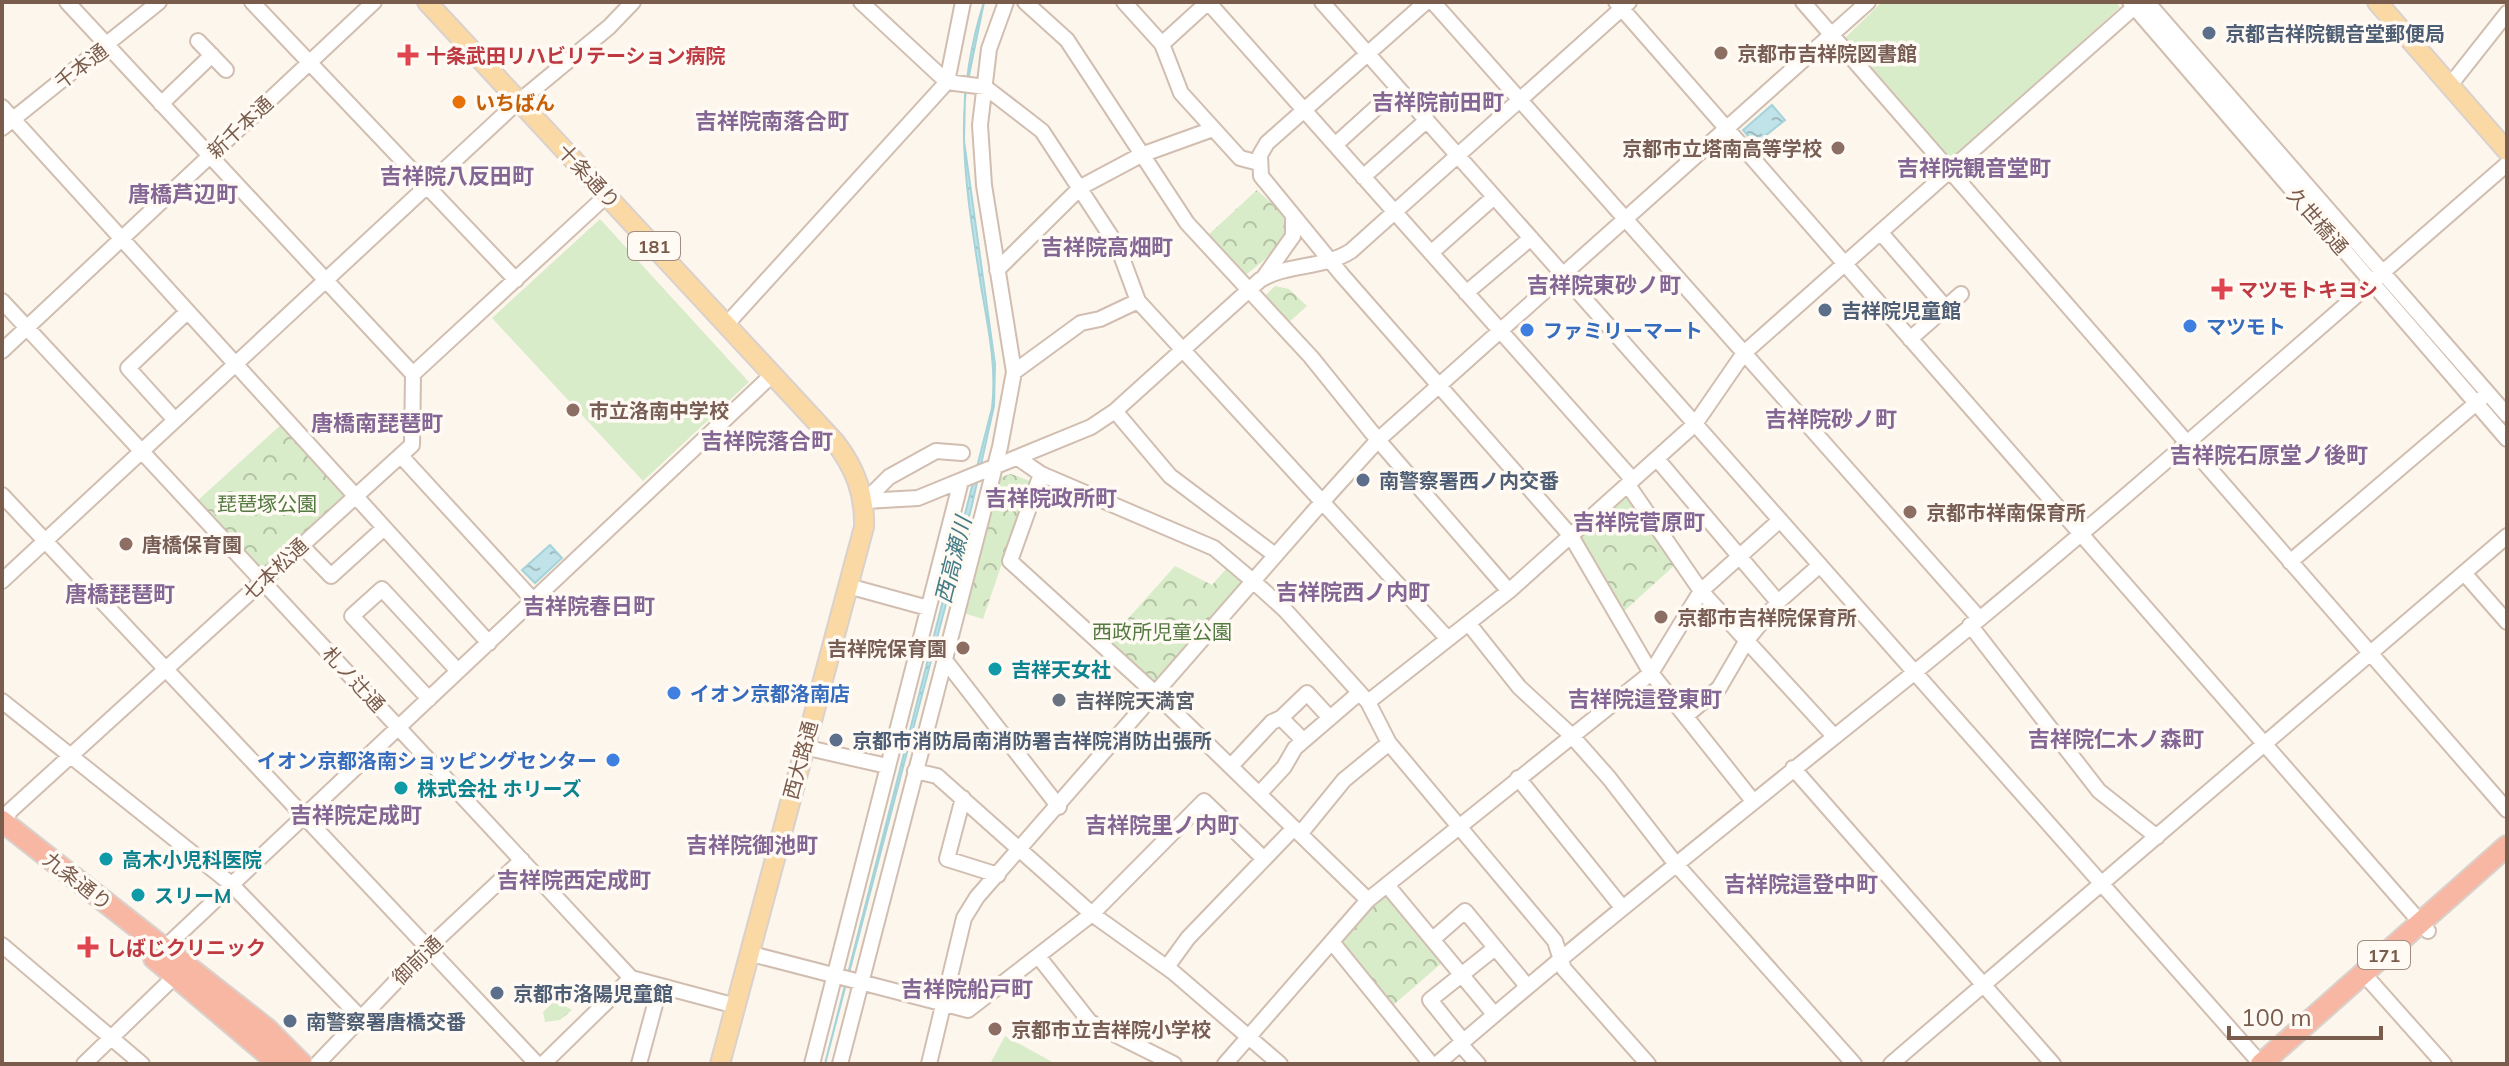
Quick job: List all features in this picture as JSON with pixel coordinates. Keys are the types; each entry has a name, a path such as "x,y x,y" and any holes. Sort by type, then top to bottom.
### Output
{"highway":[{"name":"九条通り","path":"3,827 166,958 267,1029 302,1064"},
{"name":"171","path":"2279,1064 2507,846"},
{"name":"171","path":"2424,927 2507,861"},
{"name":"九条通り","path":"166,958 279,1064"},
{"name":"171","path":"2261,1064 2367,978"}],"main road":[{"name":"十条通り","path":"427,2 844,454 865,501"},
{"path":"2377,2 2507,151"},
{"name":"西大路通","path":"720,1064 864,527 865,501"}],"street":[{"path":"67,2 413,374 412,445 401,456 533,600"},
{"name":"千本通","path":"5,118 108,46 159,2"},
{"path":"252,2 516,280"},
{"name":"新千本通","path":"2,351 374,2"},
{"path":"2,581 426,187 609,27 633,2"},
{"path":"861,2 948,83 982,87 1042,131 1118,247 1138,301 1448,639"},
{"path":"726,325 948,83 963,2"},
{"path":"840,1064 1014,372 980,155 982,87 989,49 1006,2"},
{"path":"1025,2 1067,40 1187,223 1311,357 1378,440 1509,591"},
{"path":"1124,2 1162,44 1181,93 1240,158 1259,163"},
{"path":"1162,44 1208,2 1630,482 1701,591 1833,735"},
{"path":"1322,2 2261,1064"},
{"path":"1426,2 1267,143 1259,163 1265,183 1571,536 1651,673 1753,801"},
{"path":"1433,2 1744,353 1974,622 2099,791 2157,837"},
{"path":"1803,2 2507,810"},
{"path":"929,1064 964,918 1275,555 1378,440 1868,2"},
{"path":"1259,794 1303,740 1330,718 1364,698 1469,624 1657,459 1695,424 1744,353 2138,3"},
{"name":"久世橋通","path":"2138,3 2383,271 2507,415"},
{"name":"久世橋通","path":"2138,3 2370,282 2507,439"},
{"path":"1264,277 1331,261 1351,251 1622,4 1726,130 2424,927"},
{"path":"2451,84 2505,19"},
{"path":"198,41 226,70"},
{"path":"161,104 212,55"},
{"path":"1335,145 1398,88"},
{"path":"5,118 121,239 489,643"},
{"path":"1363,177 1427,120"},
{"path":"997,270 1081,187 1141,155 1213,129"},
{"path":"1332,942 1434,1064 1621,906 1915,672 2187,442 2507,164"},
{"path":"413,374 607,195"},
{"path":"1431,253 1494,197"},
{"path":"865,501 908,501 1091,427 1115,411 1264,277 1293,236 1293,216"},
{"path":"1881,233 1946,308"},
{"path":"1466,293 1531,238"},
{"path":"1910,339 1961,294"},
{"name":"札ノ辻通","path":"2,301 631,978"},
{"path":"1014,372 1081,323 1100,319 1138,301"},
{"path":"175,420 128,368 187,312"},
{"path":"84,1064 111,1038 166,958 231,884 772,375"},
{"path":"2290,562 2488,393"},
{"path":"1115,411 1170,476 1275,555"},
{"path":"865,501 889,477 936,451 962,453"},
{"name":"七本松通","path":"3,827 10,811 401,456"},
{"path":"1018,458 1041,474 1214,548 1285,610 1364,698 1389,743 1555,941 1564,969 1648,1064"},
{"path":"1657,459 1778,602"},
{"path":"1041,474 1010,561 1157,695 1368,900"},
{"path":"812,1064 963,481"},
{"path":"2,495 537,1064"},
{"path":"1225,1064 1368,900 1651,673 1701,591 1780,520"},
{"path":"301,545 331,576 384,528"},
{"path":"1891,1064 2507,536"},
{"path":"1687,715 1719,688 1747,640 1778,602 1820,565"},
{"path":"2464,573 2507,622"},
{"path":"848,586 928,608"},
{"path":"429,699 352,616 382,589 458,671"},
{"path":"1469,624 1519,687 1571,735 1675,863 1854,1064"},
{"path":"944,659 1059,807"},
{"path":"1231,766 1272,722 1281,718 1307,693 1330,718"},
{"path":"2,701 231,884 360,1017"},
{"path":"1281,718 1303,740"},
{"path":"1167,967 1188,938 1264,859 1297,831 1344,780 1389,743"},
{"path":"804,747 887,766"},
{"path":"1793,768 2053,1064"},
{"path":"915,771 937,776 1092,914 1167,967 1280,1064"},
{"path":"1518,778 1621,906"},
{"path":"963,798 947,859 998,875"},
{"path":"748,953 968,1010 1092,914 1204,801 1264,859"},
{"name":"御前通","path":"317,1064 428,948 522,860"},
{"path":"1387,885 1494,1014"},
{"path":"1433,939 1465,911 1527,986"},
{"path":"2,945 142,1064"},
{"path":"1478,1064 1430,1000 1495,948"},
{"path":"1038,956 1090,1022 1174,1064"},
{"path":"543,1064 631,978 736,1006"},
{"path":"2367,978 2444,1064"},
{"path":"639,1064 660,986"}],"green space":[{"path":"1882,2 2116,2 2120,7 1955,157 1948,156 1845,38"},
{"path":"1257,190 1279,211 1286,227 1274,251 1245,276 1206,237"},
{"path":"600,219 749,382 643,481 492,318"},
{"path":"1275,286 1289,289 1307,306 1286,325 1263,298"},
{"name":"琵琶塚公園","path":"283,423 345,491 345,496 267,572 262,572 196,502"},
{"path":"1011,474 1030,481 983,619 960,612 995,479"},
{"path":"1623,496 1632,497 1676,564 1622,613 1580,540 1582,533"},
{"name":"西政所児童公園","path":"1175,566 1212,585 1226,569 1242,582 1243,588 1160,684 1153,684 1108,641"},
{"path":"1384,893 1444,961 1390,1008 1342,945 1342,939"},
{"path":"551,986 556,991 554,995 528,1005 527,1001 543,987"},
{"path":"555,1000 572,1010 560,1020 545,1022 543,1012"},
{"path":"1005,1036 1056,1064 990,1064"}],"water":[{"path":"984,2 966,90 974,40"},
{"path":"1772,105 1785,120 1755,144 1743,130"},
{"path":"964,142 995,364 994,406 972,505 825,1064 992,408 991,347 970,212"},
{"path":"550,545 562,558 535,583 522,570"}],"place":[{"name":"京都吉祥院観音堂郵便局","path":"2209,33"},
{"name":"京都市吉祥院図書館","path":"1721,53"},
{"name":"十条武田リハビリテーション病院","path":"408,55"},
{"name":"いちばん","path":"459,102"},
{"name":"京都市立塔南高等学校","path":"1838,148"},
{"name":"マツモトキヨシ","path":"2222,289"},
{"name":"吉祥院児童館","path":"1825,310"},
{"name":"マツモト","path":"2190,326"},
{"name":"ファミリーマート","path":"1527,330"},
{"name":"市立洛南中学校","path":"573,410"},
{"name":"南警察署西ノ内交番","path":"1363,480"},
{"name":"京都市祥南保育所","path":"1910,512"},
{"name":"唐橋保育園","path":"126,544"},
{"name":"京都市吉祥院保育所","path":"1661,617"},
{"name":"吉祥院保育園","path":"963,648"},
{"name":"吉祥天女社","path":"995,669"},
{"name":"イオン京都洛南店","path":"674,693"},
{"name":"吉祥院天満宮","path":"1059,700"},
{"name":"京都市消防局南消防署吉祥院消防出張所","path":"836,740"},
{"name":"イオン京都洛南ショッピングセンター","path":"613,760"},
{"name":"株式会社 ホリーズ","path":"401,788"},
{"name":"高木小児科医院","path":"106,859"},
{"name":"スリーM","path":"138,895"},
{"name":"しばじクリニック","path":"88,947"},
{"name":"京都市洛陽児童館","path":"497,993"},
{"name":"南警察署唐橋交番","path":"290,1021"},
{"name":"京都市立吉祥院小学校","path":"995,1029"}],"district":[{"name":"吉祥院前田町","path":"1438,102"},
{"name":"吉祥院南落合町","path":"772,121"},
{"name":"吉祥院観音堂町","path":"1974,168"},
{"name":"吉祥院八反田町","path":"457,176"},
{"name":"唐橋芦辺町","path":"183,194"},
{"name":"吉祥院高畑町","path":"1107,247"},
{"name":"吉祥院東砂ノ町","path":"1604,285"},
{"name":"吉祥院砂ノ町","path":"1831,419"},
{"name":"唐橋南琵琶町","path":"377,423"},
{"name":"吉祥院落合町","path":"767,441"},
{"name":"吉祥院石原堂ノ後町","path":"2269,455"},
{"name":"吉祥院政所町","path":"1051,498"},
{"name":"吉祥院菅原町","path":"1639,522"},
{"name":"吉祥院西ノ内町","path":"1353,592"},
{"name":"唐橋琵琶町","path":"120,594"},
{"name":"吉祥院春日町","path":"589,606"},
{"name":"吉祥院這登東町","path":"1645,699"},
{"name":"吉祥院仁木ノ森町","path":"2116,739"},
{"name":"吉祥院定成町","path":"356,815"},
{"name":"吉祥院里ノ内町","path":"1162,825"},
{"name":"吉祥院御池町","path":"752,845"},
{"name":"吉祥院西定成町","path":"574,880"},
{"name":"吉祥院這登中町","path":"1801,884"},
{"name":"吉祥院船戸町","path":"967,989"}],"water label":[{"name":"西高瀬川","path":"953,560"}]}
